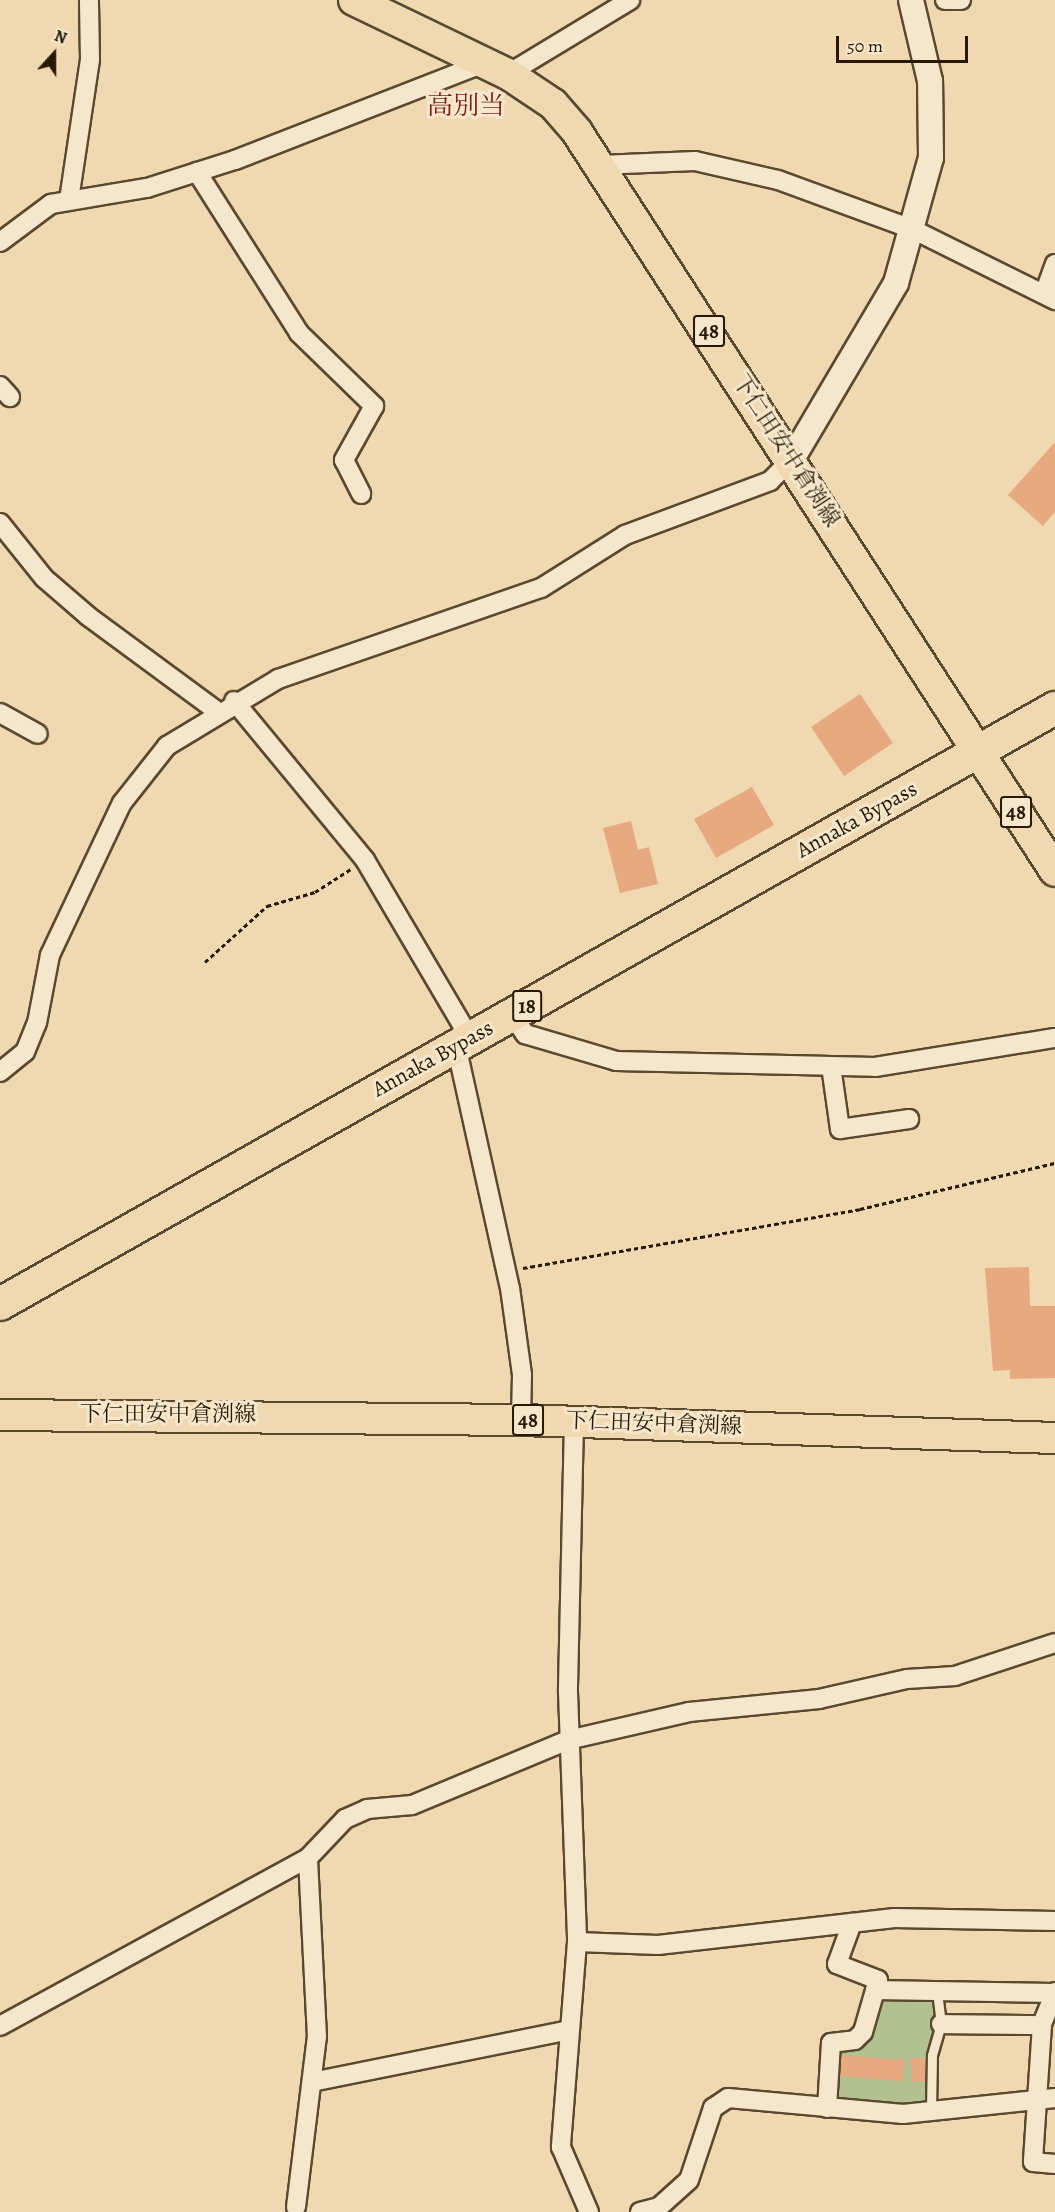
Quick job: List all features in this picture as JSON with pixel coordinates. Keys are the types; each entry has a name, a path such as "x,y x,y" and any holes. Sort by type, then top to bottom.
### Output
{"highway":[{"name":"Annaka Bypass","path":"0,1304 1055,708"}],"main road":[{"name":"下仁田安中倉渕線","path":"354,0 497,68 553,104 600,165 792,459 976,753 1055,871"},
{"name":"下仁田安中倉渕線","path":"0,1415 521,1420 1055,1438"}],"street":[{"path":"69,201 90,60 89,0"},
{"path":"0,242 39,210 69,201 147,188 497,68 630,0"},
{"path":"0,1072 25,1052 37,1023 50,955 122,802 167,746 234,701 278,679 542,588 625,535 770,481 792,459 896,283 931,158 930,81 912,0"},
{"path":"945,0 961,0"},
{"path":"600,165 695,161 789,184 912,229 1049,297 1055,264"},
{"path":"197,172 299,333 374,406 344,460 361,494"},
{"path":"0,523 6,541 44,579 88,616 218,712"},
{"path":"234,701 365,860 463,1041 506,1271 522,1375 521,1420"},
{"path":"0,713 38,734"},
{"path":"512,1014 525,1034 616,1060 875,1067 976,1055 1055,1038"},
{"path":"831,1066 840,1129 909,1119"},
{"path":"574,1422 568,1740 577,1942 561,2147 589,2212"},
{"path":"0,2026 308,1858 345,1820 360,1813 412,1805 568,1740 689,1712 819,1699 907,1680 955,1676 1055,1643"},
{"path":"296,2207 317,2037 308,1858"},
{"path":"577,1942 658,1945 852,1923 947,1917 1055,1921"},
{"path":"827,2108 831,2043 855,2040 863,2032 878,1980 837,1964 852,1923"},
{"path":"875,1990 1054,1992 1042,2025 1046,2098 1033,2162 1055,2164"},
{"path":"941,2024 1042,2025"},
{"path":"312,2082 569,2030"},
{"path":"640,2212 659,2207 689,2180 718,2101 827,2108 932,2111 1046,2098"}],"lane":[{"path":"932,2111 932,2055 941,2024 937,1990"}],"path":[{"path":"205,962 267,906 315,892 365,860"},
{"path":"506,1271 860,1209 1055,1163"}],"green space":[{"path":"880,1996 935,1996 938,2028 929,2105 833,2103 836,2050 846,2049"}],"building":[{"path":"1055,442 1055,512 1043,526 1008,495"},
{"path":"860,694 893,743 844,776 811,727"},
{"path":"752,787 774,825 716,858 694,819"},
{"path":"631,821 638,850 649,847 658,884 620,893 603,828"},
{"path":"1029,1267 1030,1306 1055,1306 1055,1378 1010,1379 1010,1370 993,1371 985,1268"},
{"path":"840,2055 905,2060 903,2081 838,2076"},
{"path":"911,2058 926,2058 927,2081 912,2082"}],"district":[{"name":"高別当","path":"466,106"}]}
